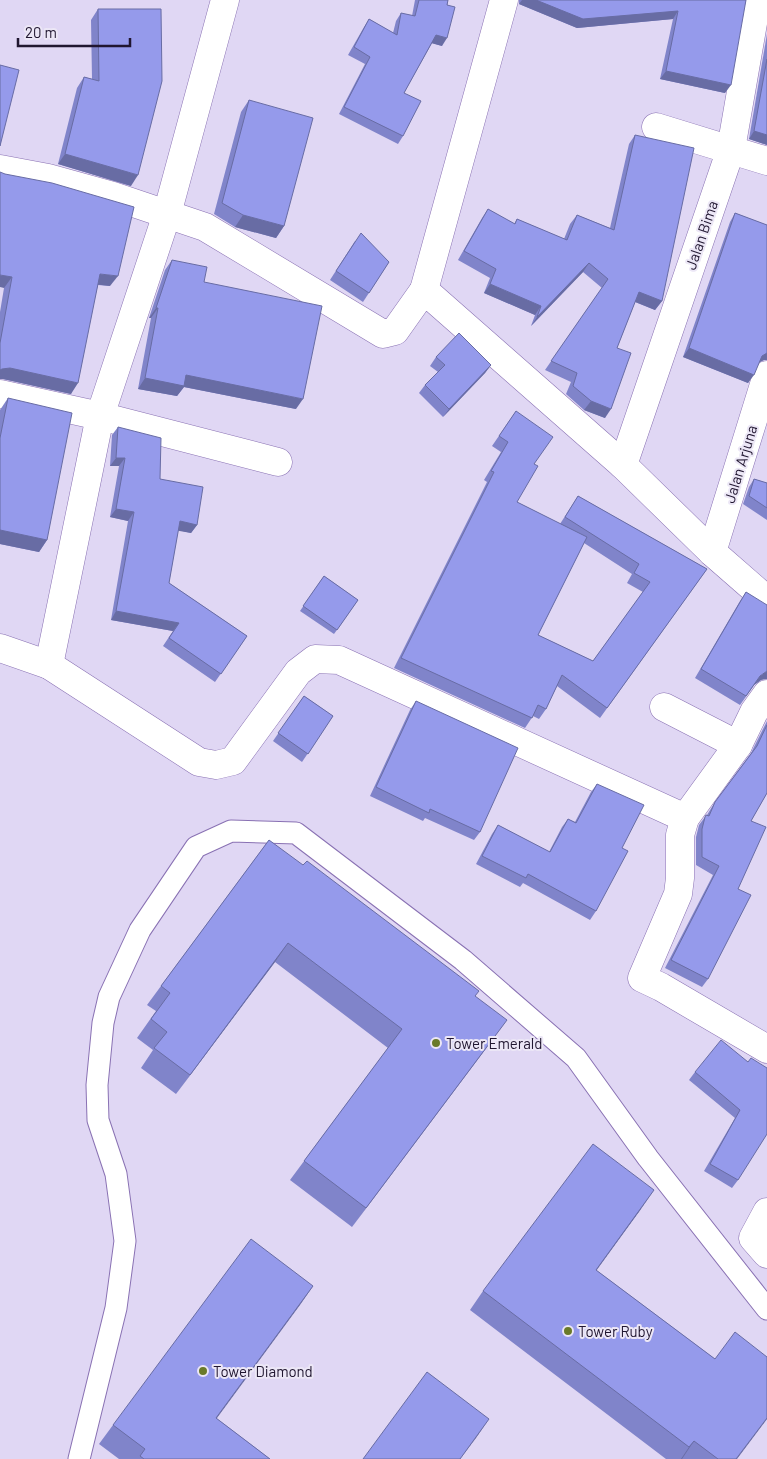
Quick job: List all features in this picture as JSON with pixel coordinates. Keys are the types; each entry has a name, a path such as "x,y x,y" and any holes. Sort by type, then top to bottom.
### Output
{"street":[{"path":"49,665 100,416 167,214 226,0"},
{"path":"0,169 76,186 204,227 383,334 395,331 424,290 504,0"},
{"name":"Jalan Bima","path":"622,465 731,149 756,0"},
{"path":"656,126 767,161"},
{"path":"424,290 622,465 712,552 767,600"},
{"name":"Jalan Arjuna","path":"712,552 767,375"},
{"path":"0,394 100,416 278,462"},
{"path":"0,648 49,665 199,762 216,765 232,761 298,672 314,659 340,660 685,818"},
{"path":"767,694 754,712 738,745 685,818 680,835 678,894 642,978 661,987 767,1049"},
{"path":"664,706 738,745"},
{"path":"767,1212 753,1238 767,1254"}],"lane":[{"path":"79,1459 116,1308 125,1241 116,1174 98,1120 97,1085 103,1024 109,997 140,930 196,846 231,831 296,833 463,960 576,1058 648,1158 767,1309"}],"building":[{"path":"419,0 448,0 447,5 455,7 447,38 436,35 404,93 421,101 403,136 344,107 370,57 354,47 369,19 397,35 401,13 415,16"},
{"path":"536,0 746,0 731,85 666,71 678,11 583,19"},
{"path":"98,9 161,9 162,81 138,175 65,154 84,77 99,81"},
{"path":"767,59 767,135 754,131"},
{"path":"0,65 19,70 0,146"},
{"path":"249,100 313,118 284,226 243,215 222,203"},
{"path":"635,135 694,148 662,301 639,292 617,348 631,353 611,409 591,401 573,386 577,373 551,361 608,279 589,263 537,317 541,306 490,284 496,269 464,251 488,209 515,224 517,219 567,240 577,215 614,230"},
{"path":"0,172 52,183 134,207 118,276 100,274 78,383 10,368 0,370 0,343 12,277 0,275"},
{"path":"735,213 767,225 767,353 762,356 754,375 689,348"},
{"path":"361,233 389,262 369,293 336,271"},
{"path":"172,260 207,267 204,282 322,306 303,399 186,375 184,386 145,378 158,308 156,308"},
{"path":"459,333 491,365 449,409 425,385 445,365 436,357"},
{"path":"8,398 72,413 47,540 0,530 0,438"},
{"path":"516,411 553,437 534,464 538,466 517,502 587,537 538,635 593,661 650,582 634,573 639,564 565,517 578,496 707,569 607,708 562,675 546,709 538,705 532,718 401,658 494,472 491,471 508,442 499,436"},
{"path":"118,427 161,438 160,479 203,487 197,525 180,521 169,583 247,636 221,674 169,638 179,623 116,611 134,512 116,509 125,458 116,458"},
{"path":"754,479 767,483 767,508 749,496"},
{"path":"324,576 358,600 337,630 303,606"},
{"path":"746,592 767,605 767,671 760,676 746,696 701,669"},
{"path":"304,696 333,716 308,754 278,733"},
{"path":"416,701 518,748 480,832 430,809 429,813 376,787"},
{"path":"767,725 767,793 751,821 766,827 738,889 751,895 708,979 671,960 719,866 702,857 702,829 705,817 706,815 709,816 715,802 757,746"},
{"path":"597,784 644,805 622,848 628,851 596,911 528,874 526,878 482,856 498,825 550,852 568,819 576,823"},
{"name":"Tower Emerald","path":"269,840 303,865 307,861 479,991 475,996 507,1020 366,1208 304,1161 402,1029 288,943 190,1075 154,1048 167,1032 151,1019 170,993 161,986"},
{"path":"721,1040 748,1062 751,1058 767,1068 767,1134 738,1180 710,1164 740,1110 695,1072"},
{"name":"Tower Ruby","path":"593,1144 654,1190 596,1270 715,1359 735,1332 767,1357 767,1418 736,1459 718,1459 694,1441 689,1447 483,1291"},
{"name":"Tower Diamond","path":"251,1239 313,1286 216,1418 270,1459 144,1459 140,1456 145,1449 113,1425"},
{"path":"427,1372 489,1419 460,1459 363,1459"}],"place":[{"name":"Tower Emerald","path":"436,1043"},
{"name":"Tower Ruby","path":"568,1331"},
{"name":"Tower Diamond","path":"203,1371"}]}
